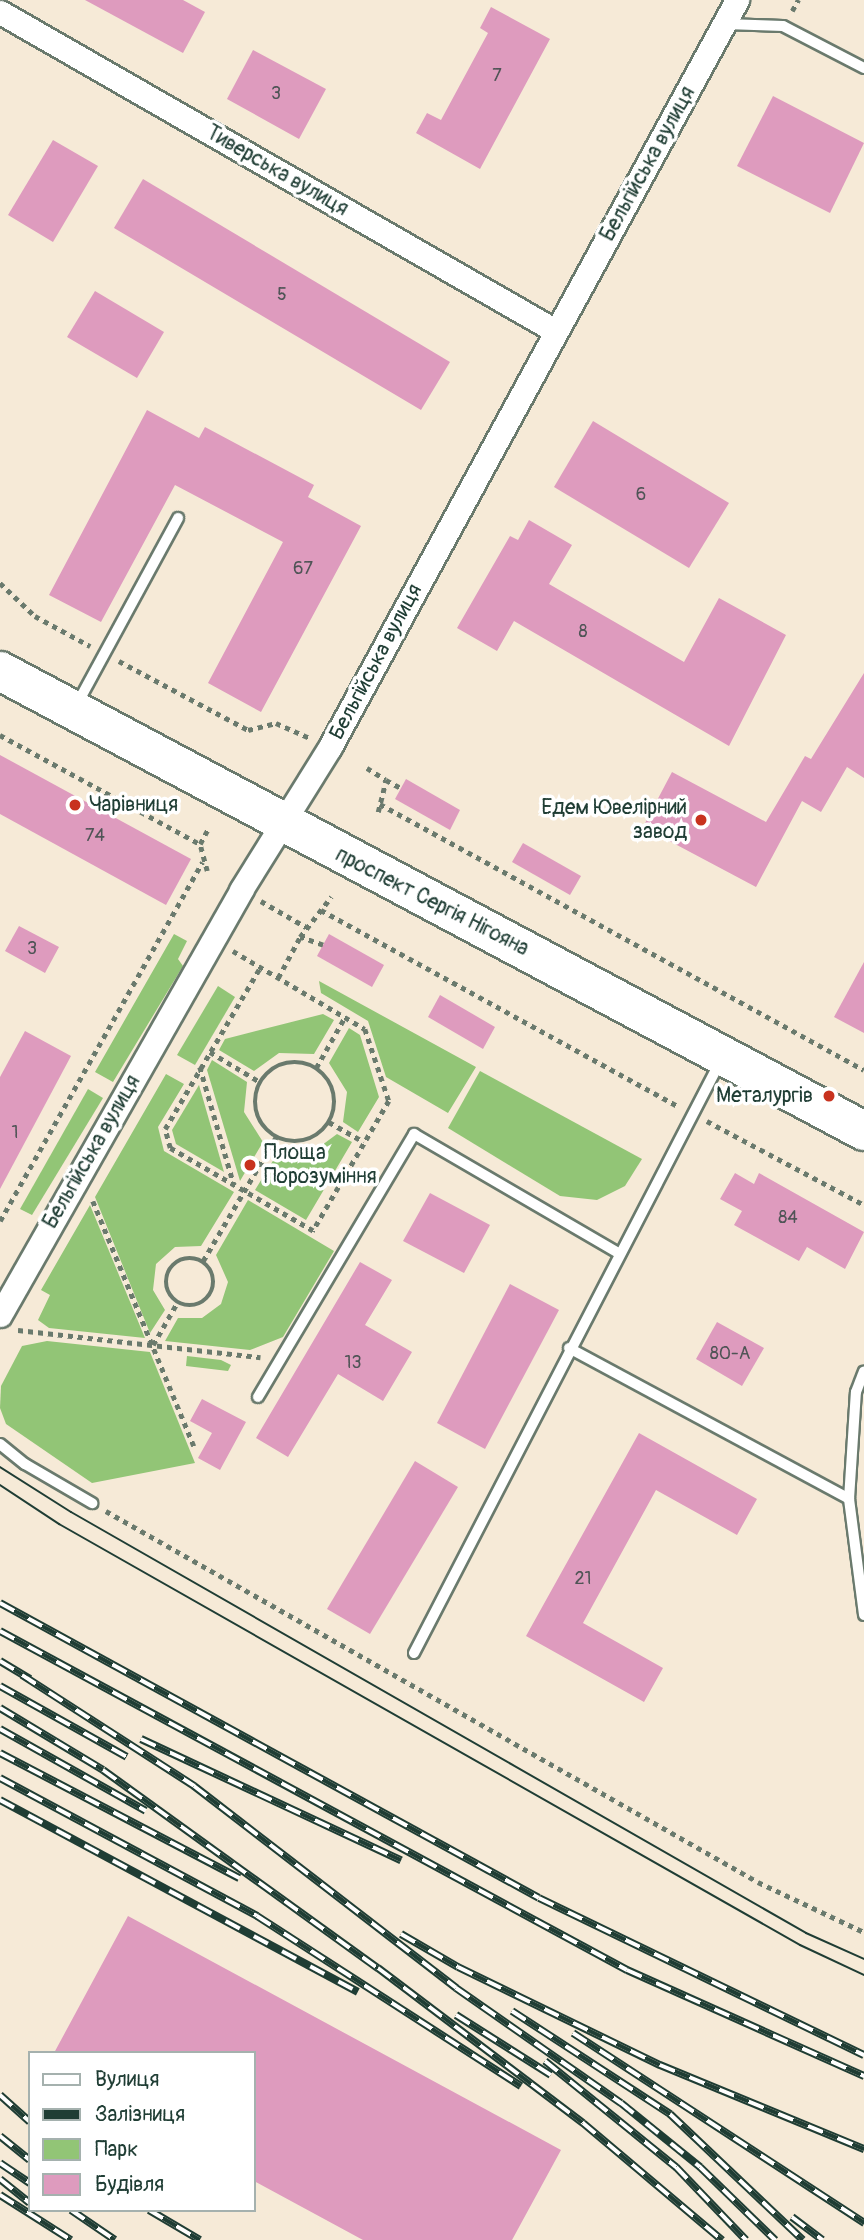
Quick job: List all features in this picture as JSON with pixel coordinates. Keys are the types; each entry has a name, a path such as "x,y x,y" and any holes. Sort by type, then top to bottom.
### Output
{"highway":[{"name":"проспект Сергія Нігояна","path":"0,671 283,824 724,1053 864,1131"}],"street":[{"name":"Бельгійська вулиця","path":"7,1322 81,1172 214,940 330,747 554,331 737,0"},
{"name":"Тиверська вулиця","path":"0,12 554,331"}],"lane":[{"path":"726,24 783,26 864,68"},
{"path":"73,712 178,518"},
{"path":"414,1653 617,1252 724,1053"},
{"path":"258,1397 414,1134 617,1252"},
{"path":"569,1348 849,1499"},
{"path":"864,1371 856,1392 849,1499 864,1615"},
{"path":"0,1444 25,1464 92,1503"}],"path":[{"path":"0,583 35,616 248,730 276,723 310,738 306,747"},
{"path":"0,735 200,844"},
{"path":"367,768 401,788"},
{"path":"378,812 386,780"},
{"path":"380,804 864,1070"},
{"path":"207,871 202,862 200,844 209,827"},
{"path":"0,1222 202,862"},
{"path":"278,978 306,927 331,897"},
{"path":"261,901 306,927"},
{"path":"321,910 864,1205"},
{"path":"300,937 323,945"},
{"path":"214,940 365,1029 389,1101 313,1231 170,1148 165,1129 260,968"},
{"path":"316,1068 345,1017"},
{"path":"209,1052 260,1082"},
{"path":"289,1062 316,1068 333,1089 335,1101 330,1122 307,1141 276,1137 256,1112 260,1082 276,1066 289,1062"},
{"path":"200,1067 234,1185"},
{"path":"330,1122 364,1142"},
{"path":"203,1261 276,1137"},
{"path":"81,1172 194,1446"},
{"path":"188,1258 203,1261 213,1274 213,1291 194,1307 177,1303 167,1292 169,1270 188,1258"},
{"path":"152,1346 177,1303"},
{"path":"7,1322 152,1346 281,1359"},
{"path":"92,1503 758,1882 864,1932"}],"green space":[{"path":"174,934 187,941 178,959 183,966 113,1082 95,1072"},
{"path":"319,981 476,1067 448,1113 386,1077 368,1021 321,993"},
{"path":"218,986 235,997 195,1065 177,1055"},
{"path":"323,1014 334,1020 314,1054 279,1053 254,1071 219,1050 225,1039"},
{"path":"349,1028 360,1035 379,1097 358,1132 343,1122 347,1092 329,1063"},
{"path":"212,1060 247,1082 244,1112 263,1142 240,1181 207,1070"},
{"path":"480,1071 642,1159 625,1186 597,1200 560,1196 448,1128"},
{"path":"166,1074 184,1084 158,1127 164,1151 234,1192 201,1246 175,1247 156,1264 153,1290 165,1310 150,1333 95,1197"},
{"path":"199,1085 224,1172 176,1144 172,1130"},
{"path":"88,1089 103,1098 32,1215 20,1209"},
{"path":"337,1134 352,1142 306,1220 255,1190 279,1151 314,1151"},
{"path":"248,1200 334,1251 283,1337 250,1350 165,1341 178,1318 202,1318 221,1304 228,1282 216,1255"},
{"path":"90,1205 145,1338 49,1328 38,1320 50,1295 41,1290"},
{"path":"47,1341 150,1352 195,1463 92,1483 6,1424 0,1408 1,1386 22,1346"},
{"path":"187,1356 221,1360 231,1365 228,1371 186,1366"}],"building":[{"path":"85,0 183,0 205,12 183,53"},
{"path":"491,7 550,39 480,169 416,133 427,113 441,120 488,33 480,28"},
{"path":"253,50 326,89 299,139 227,99"},
{"path":"773,96 864,143 830,213 737,166"},
{"path":"53,140 98,166 53,242 8,215"},
{"path":"143,179 450,362 421,410 114,228"},
{"path":"95,291 164,332 137,378 67,337"},
{"path":"147,410 199,438 205,427 314,485 308,497 361,526 261,712 208,683 283,542 175,485 101,622 49,595"},
{"path":"593,421 729,503 689,568 554,487"},
{"path":"529,520 572,545 549,584 684,662 719,598 786,635 729,746 514,621 497,651 457,628 510,536 518,540"},
{"path":"864,673 864,778 847,767 821,812 802,801 756,887 643,827 672,772 766,822 805,756 811,759"},
{"path":"0,755 191,859 166,905 0,814"},
{"path":"406,779 460,810 450,830 395,799"},
{"path":"523,843 581,876 570,895 512,862"},
{"path":"19,926 59,947 45,973 5,951"},
{"path":"329,934 384,965 372,987 317,956"},
{"path":"864,962 864,1033 834,1017"},
{"path":"440,995 495,1027 483,1049 428,1017"},
{"path":"25,1031 71,1056 0,1189 0,1077"},
{"path":"735,1173 754,1184 759,1173 864,1232 845,1269 807,1247 799,1261 734,1225 742,1211 720,1199"},
{"path":"430,1193 490,1225 464,1273 403,1241"},
{"path":"360,1262 392,1280 365,1325 412,1352 383,1401 338,1374 288,1457 256,1438"},
{"path":"510,1284 559,1310 485,1449 437,1423"},
{"path":"717,1322 764,1348 742,1386 696,1359"},
{"path":"202,1399 246,1422 220,1470 198,1458 212,1433 190,1421"},
{"path":"639,1433 757,1499 737,1535 656,1490 583,1623 663,1668 644,1702 526,1636"},
{"path":"415,1461 458,1487 370,1634 327,1609"},
{"path":"128,1916 561,2150 512,2240 363,2240 256,2182 256,2051 55,2051"}],"tram line":[{"path":"0,1467 71,1512 806,1933 864,1959"},
{"path":"0,1485 59,1524 800,1945 864,1975"}],"railway":[{"path":"0,1603 539,1898 864,2055"},
{"path":"0,1631 627,1970 864,2076"},
{"path":"0,1661 30,1679"},
{"path":"22,1675 194,1786 456,1988 621,2103 700,2167 775,2240"},
{"path":"0,1686 127,1757"},
{"path":"0,1708 103,1770 378,1968 583,2123 722,2240"},
{"path":"0,1729 146,1811"},
{"path":"141,1739 401,1860"},
{"path":"0,1753 239,1878"},
{"path":"0,1778 257,1916 521,2086"},
{"path":"0,1800 358,1992"},
{"path":"401,1934 458,1967 660,2065 864,2149"},
{"path":"512,2011 670,2114 803,2240"},
{"path":"456,2015 551,2075"},
{"path":"573,2033 864,2223"},
{"path":"545,2061 676,2167 746,2240"},
{"path":"0,2095 28,2120"},
{"path":"0,2136 28,2158"},
{"path":"0,2163 28,2182"},
{"path":"0,2179 28,2201"},
{"path":"0,2195 71,2240"},
{"path":"74,2212 115,2240"},
{"path":"152,2212 200,2240"},
{"path":"792,2217 822,2240"}],"place":[{"name":"Чарівниця","path":"75,805"},
{"name":"Едем Ювелірний завод","path":"701,820"},
{"name":"Металургів","path":"829,1096"},
{"name":"Площа Порозуміння","path":"250,1165"}]}
